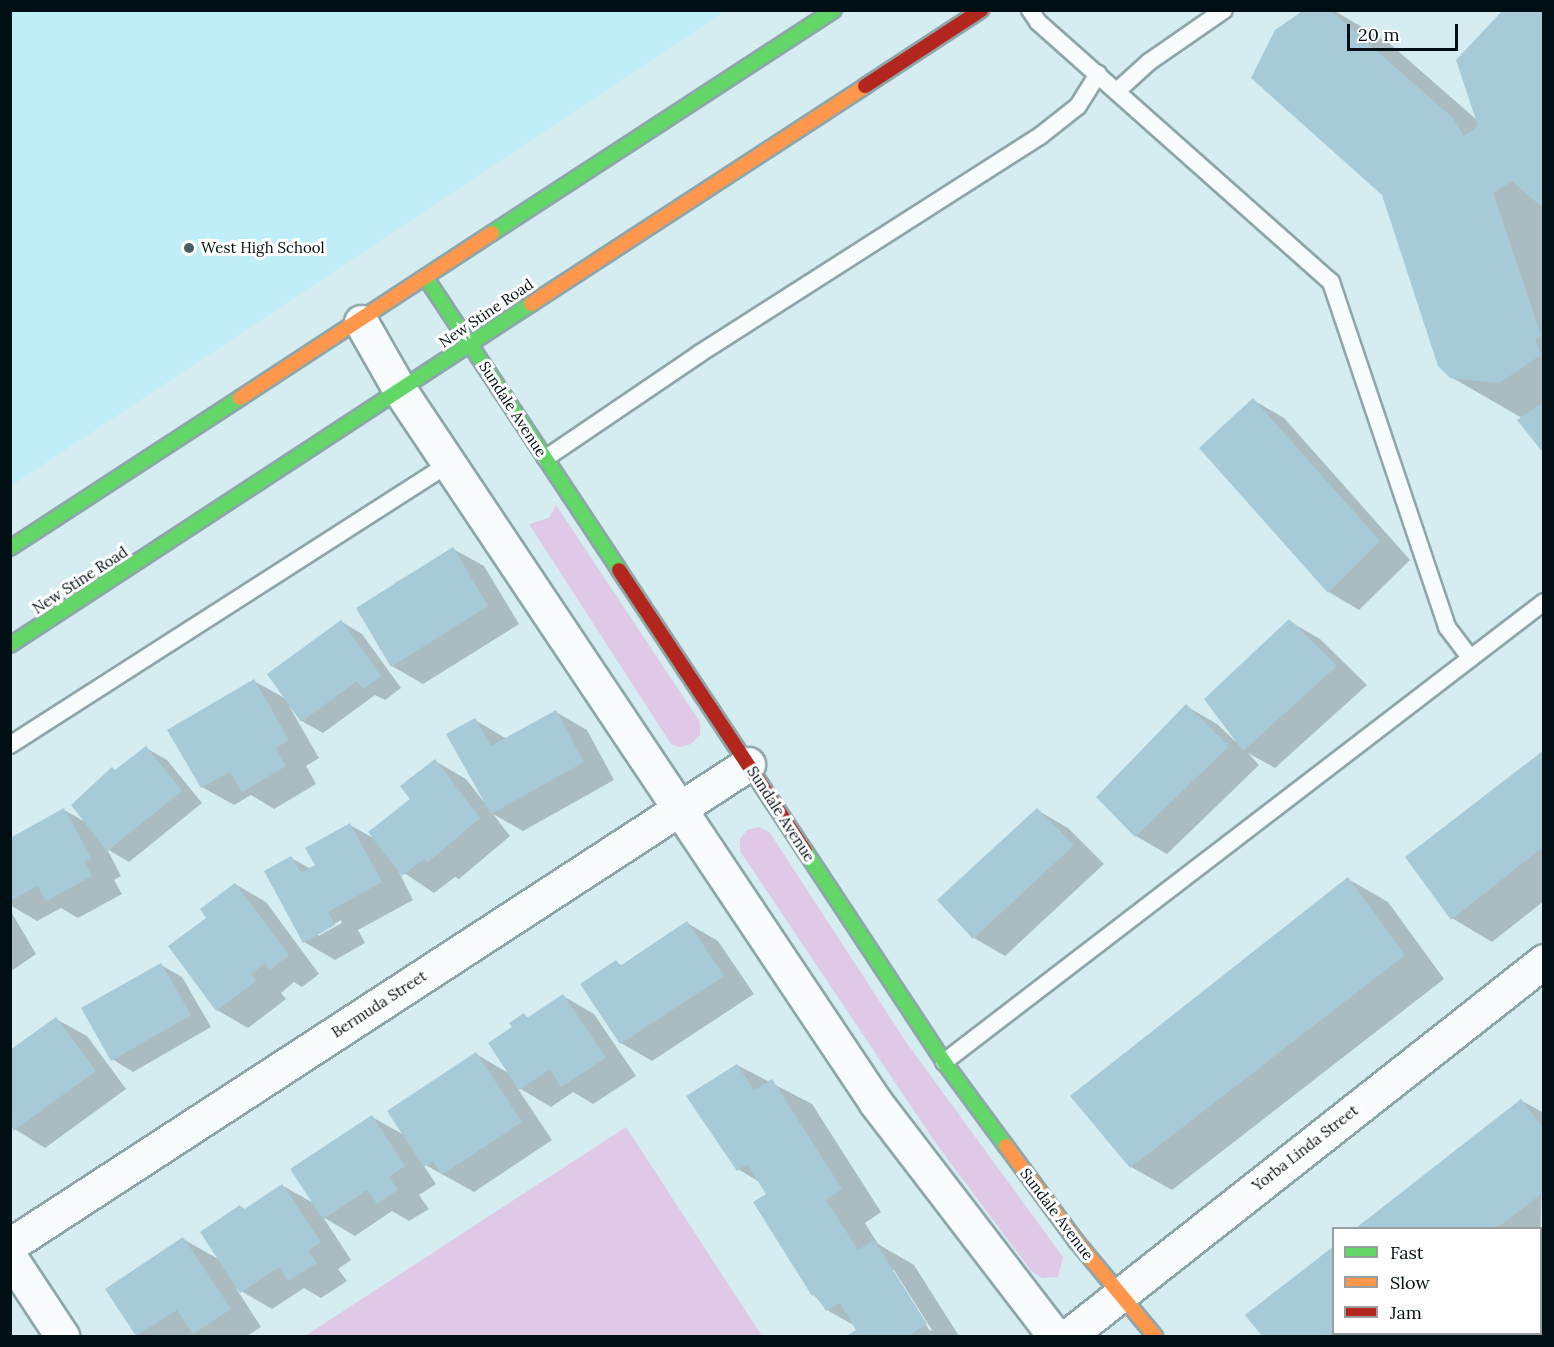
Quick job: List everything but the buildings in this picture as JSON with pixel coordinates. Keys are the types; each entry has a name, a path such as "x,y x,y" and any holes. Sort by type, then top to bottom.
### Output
{"main road":[{"path":"10,548 361,322 834,10"},
{"name":"New Stine Road","path":"10,645 401,392 469,343 981,10"},
{"name":"Sundale Avenue","path":"426,278 944,1062 1118,1293 1155,1336"}],"street":[{"path":"361,322 401,392 876,1103 1055,1336"},
{"name":"Bermuda Street","path":"10,1245 748,764"},
{"name":"Yorba Linda Street","path":"1068,1336 1118,1293 1544,961"},
{"path":"10,1257 62,1336"}],"lane":[{"path":"1030,10 1098,74 1331,282 1448,627 1470,658"},
{"path":"1117,91 1149,62 1224,10"},
{"path":"546,458 699,354 1041,136 1078,106 1098,74"},
{"path":"10,745 450,464"},
{"path":"944,1062 1544,602"}],"shaded area":[{"name":"West High School","path":"11,10 726,10 726,11 11,486"},
{"path":"556,505 700,722 700,735 691,744 680,747 671,744 529,524 549,518"},
{"path":"759,827 770,833 906,1042 1063,1257 1058,1277 1042,1278 1031,1271 935,1142 740,851 740,839 747,830"},
{"path":"626,1127 762,1336 305,1336"},
{"path":"1543,1237 1543,1336 1416,1336 1542,1335"}],"traffic: fast":[{"path":"492,233 834,10"},
{"path":"426,278 619,570"},
{"path":"10,645 531,304"},
{"path":"10,548 240,398"},
{"path":"805,851 944,1062 1006,1146"}],"traffic: slow":[{"path":"531,304 865,86"},
{"path":"240,398 492,233"},
{"path":"1006,1146 1076,1241 1155,1336"}],"traffic: jam":[{"path":"865,86 981,10"},
{"path":"619,570 805,851"}],"place":[{"name":"West High School","path":"189,248"}]}
